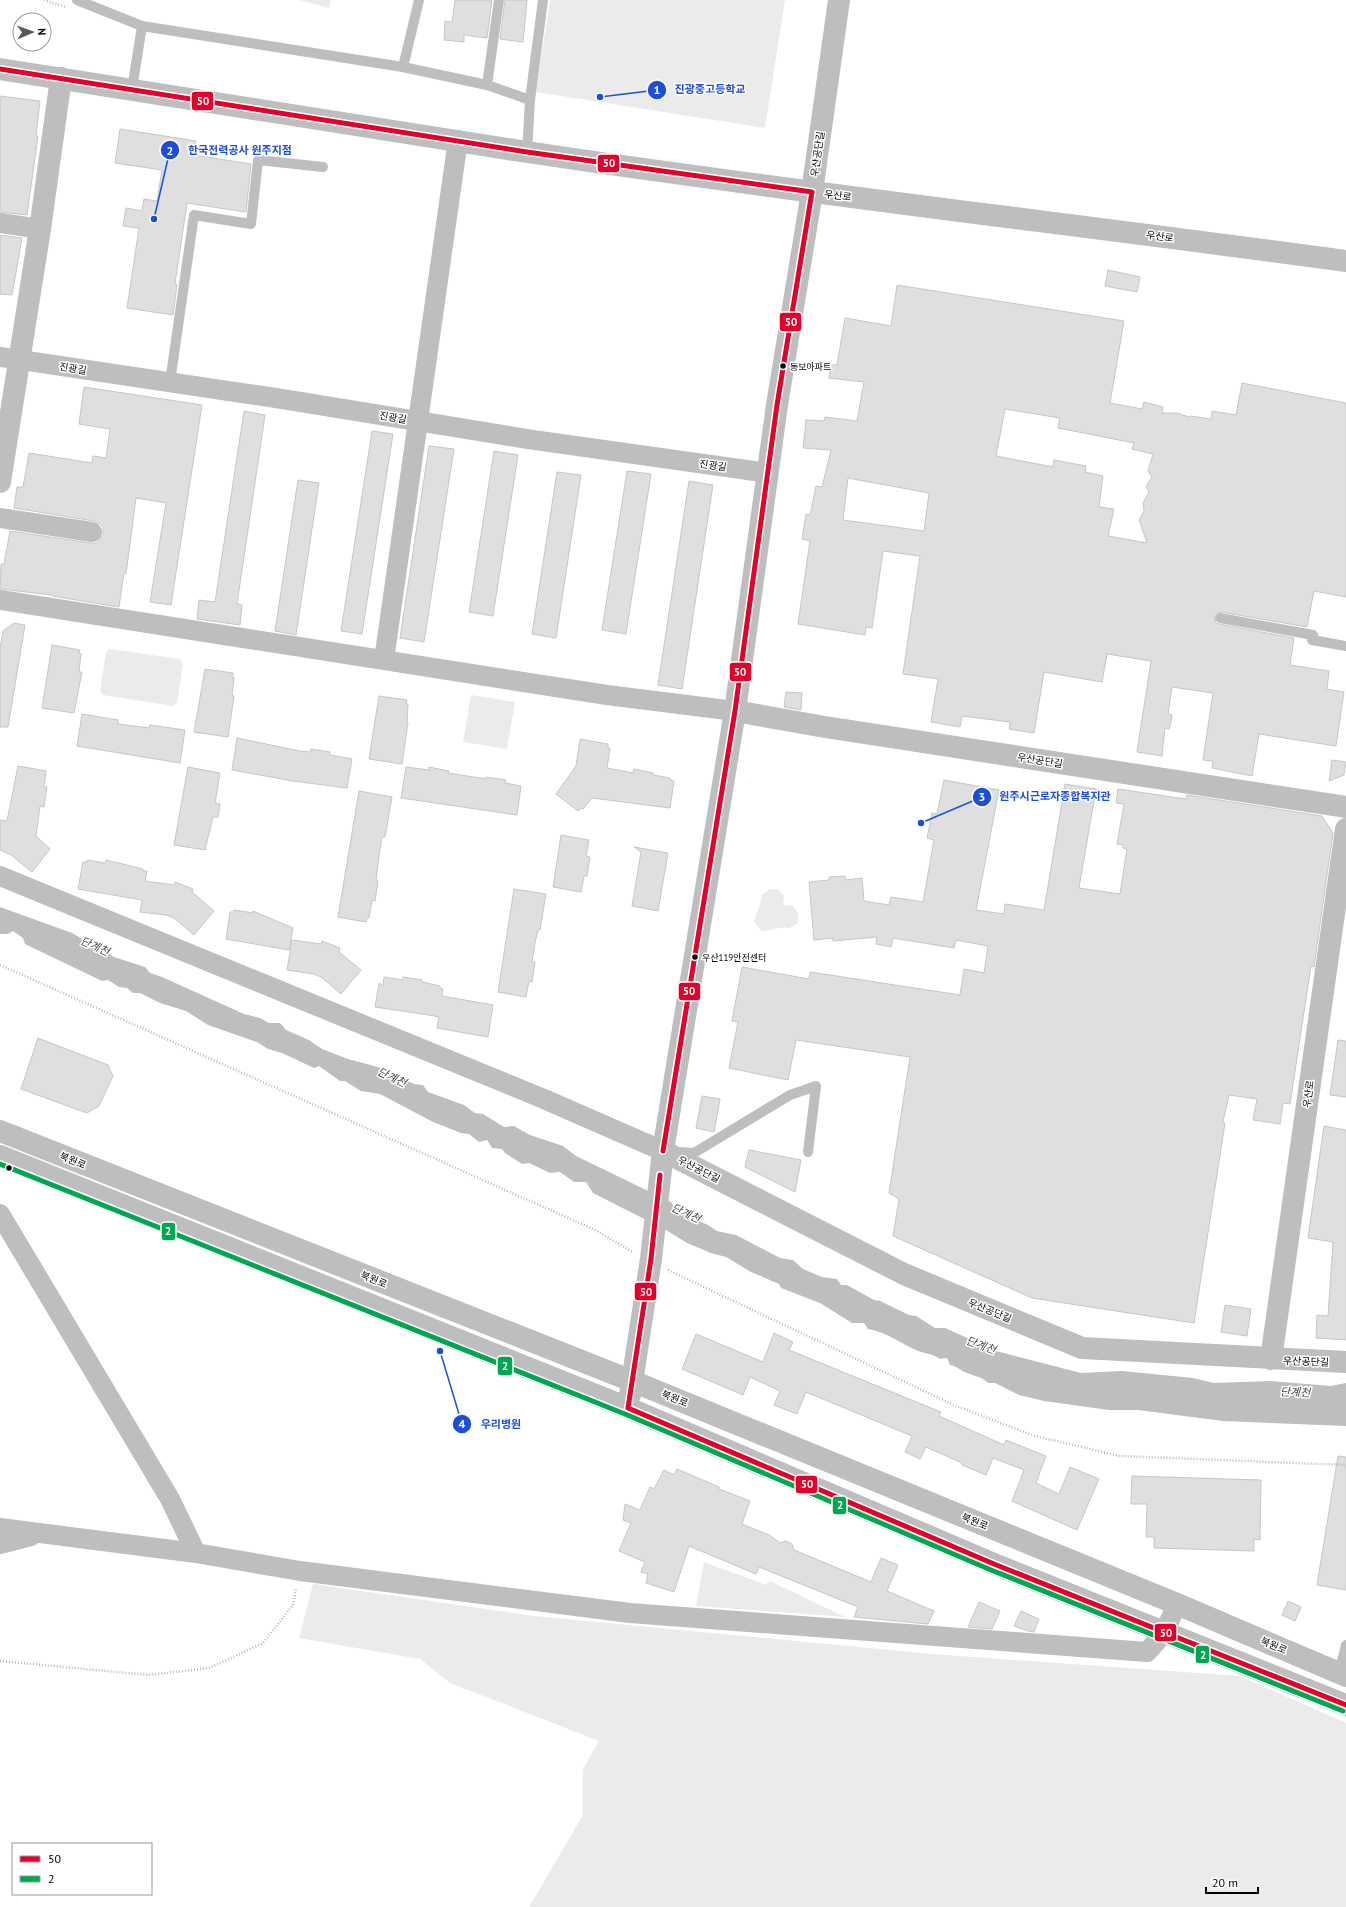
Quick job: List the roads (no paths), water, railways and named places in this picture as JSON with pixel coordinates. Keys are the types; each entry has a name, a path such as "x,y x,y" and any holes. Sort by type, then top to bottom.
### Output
{"street":[{"name":"우산공단길","path":"632,1381 651,1259 663,1151 735,711 768,473 812,192 839,0"},
{"name":"우산로","path":"0,69 527,152 812,192 1090,226 1346,261"},
{"path":"0,482 9,358 40,229 61,78"},
{"path":"384,660 458,140"},
{"path":"0,223 40,229"},
{"name":"진광길","path":"9,358 534,440 768,473"},
{"path":"0,518 92,532"},
{"path":"0,600 607,695 735,711"},
{"name":"우산공단길","path":"735,711 824,727 1346,807"},
{"name":"우산로","path":"1271,1359 1346,829"},
{"path":"0,876 536,1096 663,1151"},
{"name":"북원로","path":"0,1131 632,1381 1177,1604 1342,1674"},
{"name":"우산공단길","path":"663,1151 904,1274 1082,1348 1346,1362"},
{"path":"0,1156 628,1408 994,1564 1346,1705"},
{"path":"0,1214 170,1499 196,1553"},
{"path":"628,1408 632,1381"},
{"path":"0,1528 196,1553 300,1571 630,1612 1147,1652 1164,1633 1177,1604"},
{"path":"0,1544 41,1534"}],"lane":[{"path":"77,0 142,26 403,67 487,85 530,100"},
{"path":"403,67 419,0"},
{"path":"487,85 499,0"},
{"path":"527,152 530,100 543,0"},
{"path":"132,89 142,26"},
{"path":"170,382 194,215 251,224 258,160 323,167"},
{"path":"1220,618 1313,635 1312,640 1346,646"},
{"path":"663,1151 694,1153 790,1095 816,1086 808,1152"},
{"path":"1342,1674 1346,1645"}],"water":[{"name":"단계천","path":"0,907 72,933 114,957 145,967 150,973 244,1014 260,1018 269,1023 280,1023 286,1030 309,1040 322,1049 348,1059 378,1067 414,1084 423,1085 428,1092 464,1105 475,1113 483,1114 504,1127 514,1126 530,1135 563,1146 576,1156 671,1202 676,1211 708,1225 717,1231 736,1235 780,1258 793,1260 803,1269 822,1277 837,1279 841,1285 847,1285 874,1300 880,1301 909,1315 916,1316 935,1328 945,1328 996,1351 1081,1373 1122,1371 1193,1378 1214,1383 1269,1381 1331,1386 1346,1383 1346,1426 1223,1421 1138,1410 1109,1410 1044,1401 1019,1395 995,1383 988,1383 981,1378 950,1365 947,1358 940,1359 919,1351 887,1335 868,1329 864,1323 852,1323 820,1303 781,1288 779,1284 751,1272 726,1257 711,1253 687,1243 666,1230 593,1193 586,1182 574,1182 560,1172 550,1173 529,1163 522,1164 505,1153 502,1149 492,1148 487,1140 479,1142 469,1134 461,1133 433,1122 380,1094 361,1091 345,1081 340,1081 319,1066 314,1068 282,1053 268,1049 257,1042 208,1025 186,1011 160,1003 140,993 133,993 127,988 119,987 108,980 102,981 25,944 23,938 13,931 8,934 0,934"}],"place":[{"name":"진광중고등학교","path":"600,97"},
{"name":"한국전력공사 원주지점","path":"154,219"},
{"name":"동보아파트","path":"783,366"},
{"name":"원주시근로자종합복지관","path":"921,823"},
{"name":"우산119안전센터","path":"695,957"},
{"name":"우리병원","path":"440,1351"}]}
